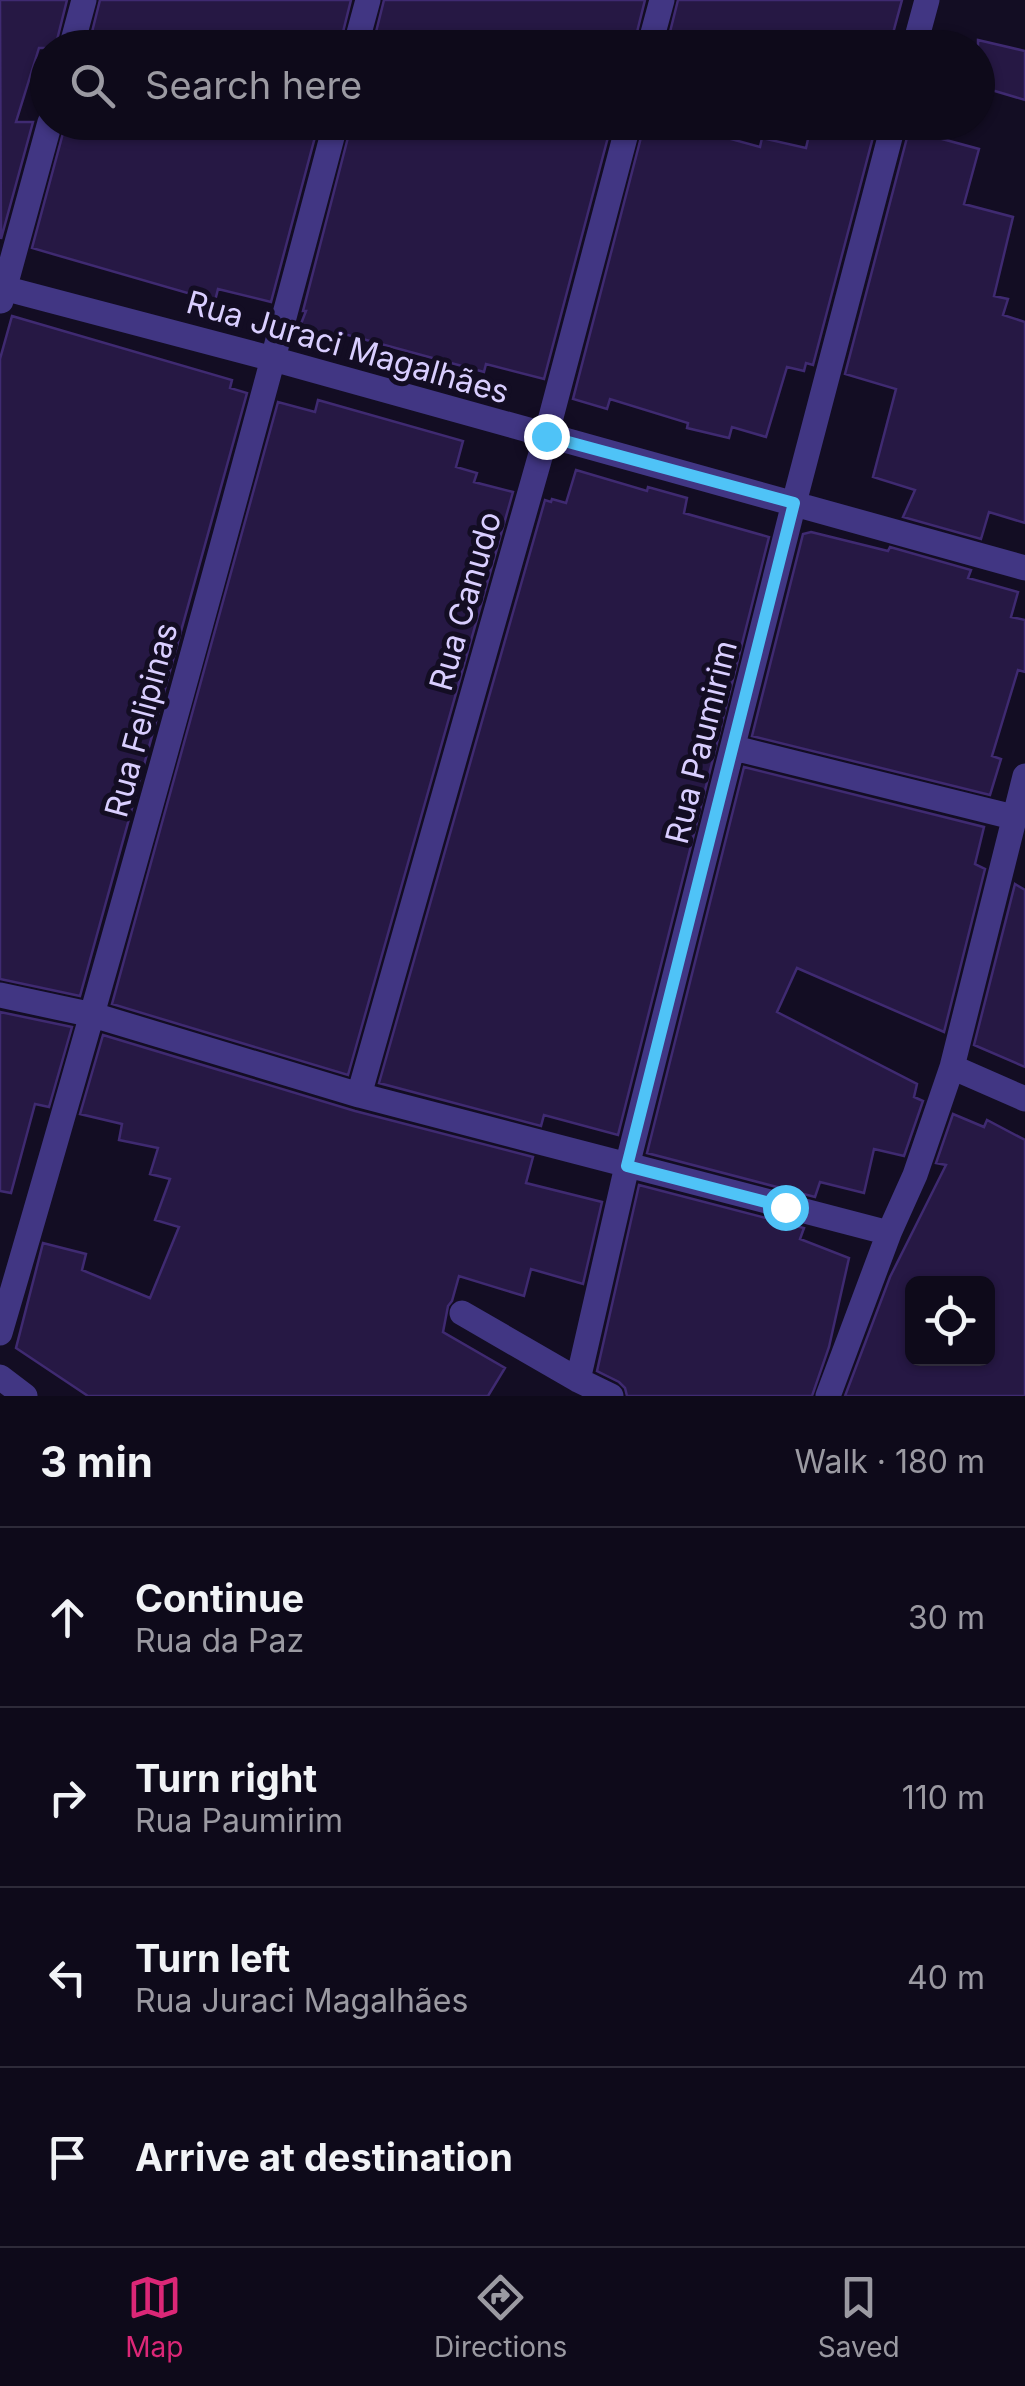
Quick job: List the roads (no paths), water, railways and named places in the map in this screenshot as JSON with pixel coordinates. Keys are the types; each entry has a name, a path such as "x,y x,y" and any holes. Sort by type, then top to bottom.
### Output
{"street":[{"path":"76,30 84,0"},
{"path":"360,30 368,0"},
{"path":"654,30 662,0"},
{"path":"919,30 927,0"},
{"path":"1,293 45,140"},
{"name":"Rua Felipinas","path":"0,1333 94,1015 331,140"},
{"name":"Rua Canudo","path":"359,1095 546,436 625,140"},
{"name":"Rua Paumirim","path":"578,1380 627,1166 889,140"},
{"name":"Rua Juraci Magalhães","path":"1,293 274,358 1025,568"},
{"path":"734,748 1013,818"},
{"path":"828,1396 952,1068 1025,776"},
{"path":"0,995 94,1015 359,1095 888,1234"},
{"path":"952,1068 1025,1099"},
{"path":"462,1312 610,1396"},
{"path":"0,1377 25,1396"}]}
